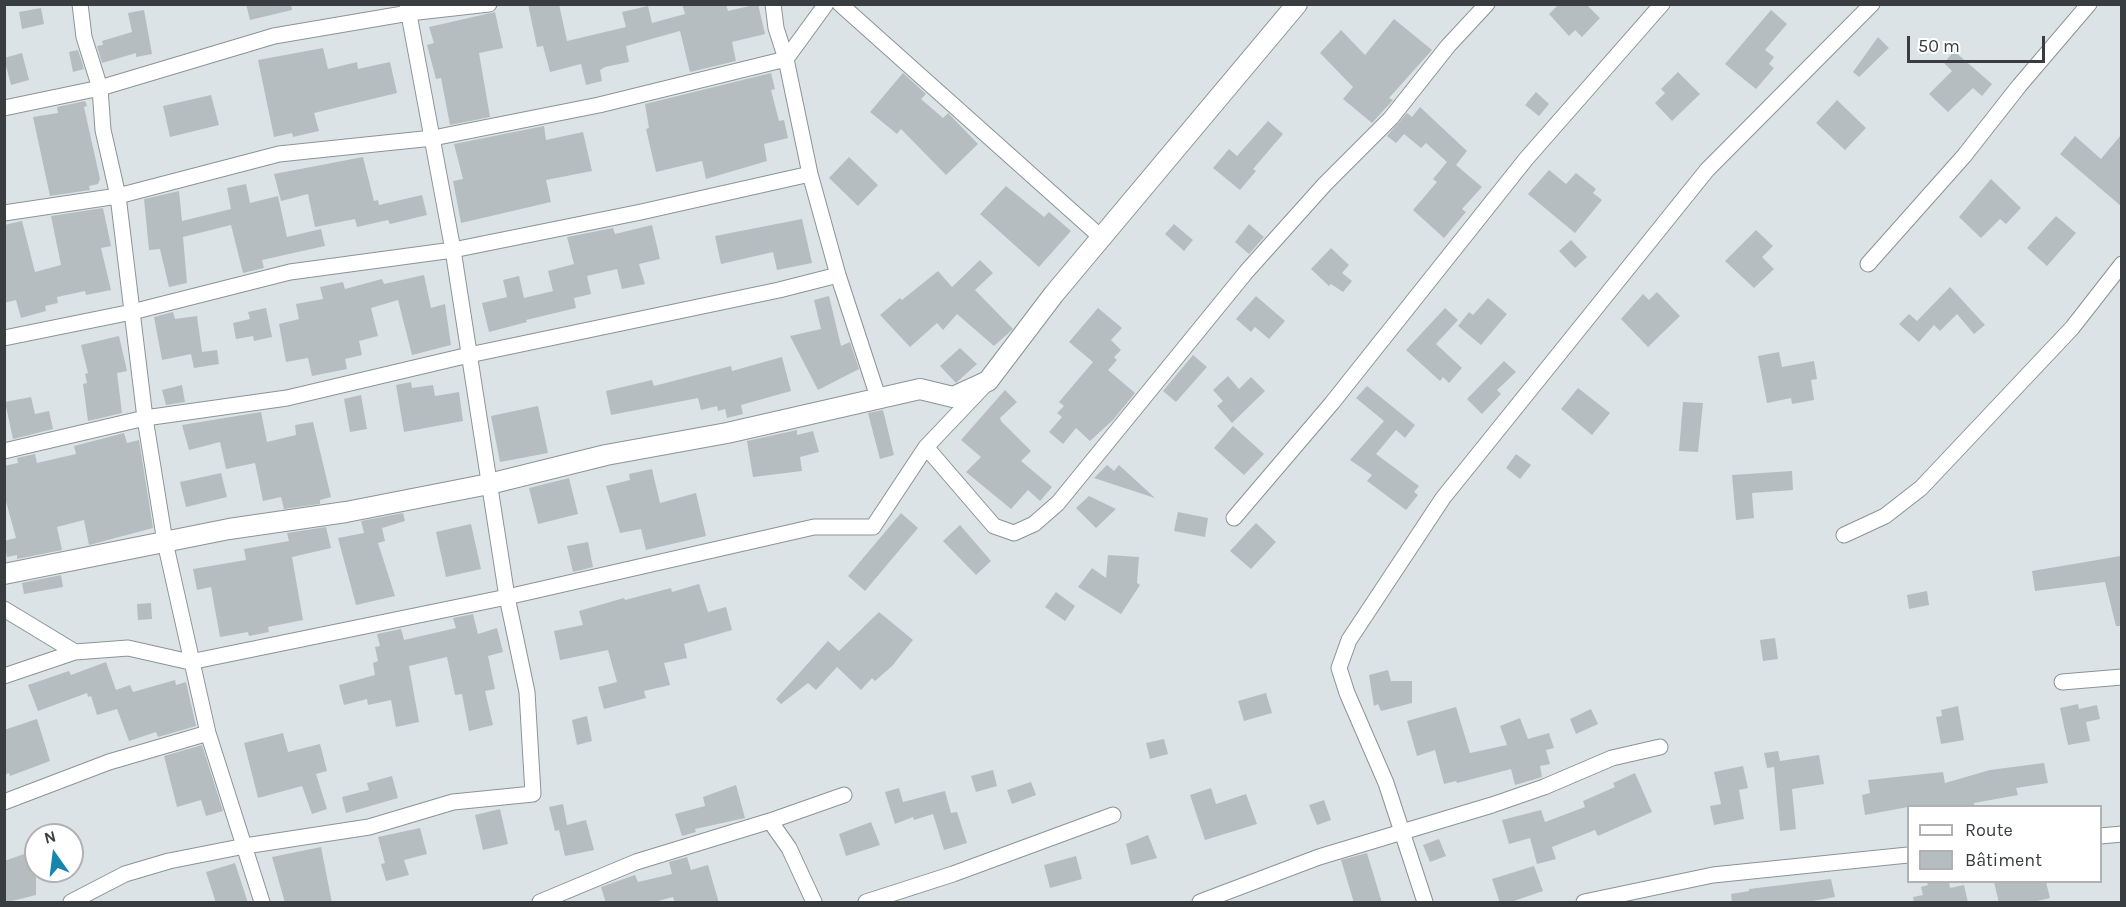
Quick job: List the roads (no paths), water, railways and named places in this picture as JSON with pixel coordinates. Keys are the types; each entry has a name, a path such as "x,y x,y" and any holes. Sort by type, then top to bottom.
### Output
{"street":[{"path":"80,4 84,37 100,88 103,130 118,196 145,418 165,542 190,662 208,733 262,903"},
{"path":"4,108 100,88 274,36 408,9 489,4"},
{"path":"773,4 776,28 786,59 810,174 838,274 879,400"},
{"path":"4,213 118,196 279,154 433,138 599,105 786,59 826,4"},
{"path":"840,4 1103,239"},
{"path":"4,676 75,652 128,648 190,662 507,597 814,527 873,527 926,447 988,381 1053,294 1103,239 1297,4"},
{"path":"926,447 994,526 1014,533 1034,525 1058,503 1247,271 1325,184 1391,117 1448,46 1487,4"},
{"path":"1234,518 1332,404 1526,159 1662,4"},
{"path":"1425,903 1380,767 1347,693 1340,668 1349,640 1443,498 1700,178 1872,4"},
{"path":"1868,264 1964,156 2019,86 2090,4"},
{"path":"71,903 125,874 245,846 369,827 453,802 533,794 526,692 507,597 453,250 408,9"},
{"path":"4,339 132,312 290,272 453,250 641,212 810,174"},
{"path":"1844,535 1885,516 1921,488 2072,328 2121,264"},
{"path":"4,451 145,418 287,398 469,355 780,290 838,274"},
{"path":"4,573 489,484 606,455 727,433 920,389 952,397 988,381"},
{"path":"4,609 75,652"},
{"path":"2062,682 2121,677"},
{"path":"4,802 109,762 208,733"},
{"path":"1200,903 1319,857 1492,805 1544,787 1611,758 1660,747"},
{"path":"540,903 636,862 771,821 844,795"},
{"path":"866,903 953,874 1113,815"},
{"path":"771,821 789,848 814,903"},
{"path":"2102,836 2121,834"},
{"path":"1584,903 1713,875 1907,855"}]}
